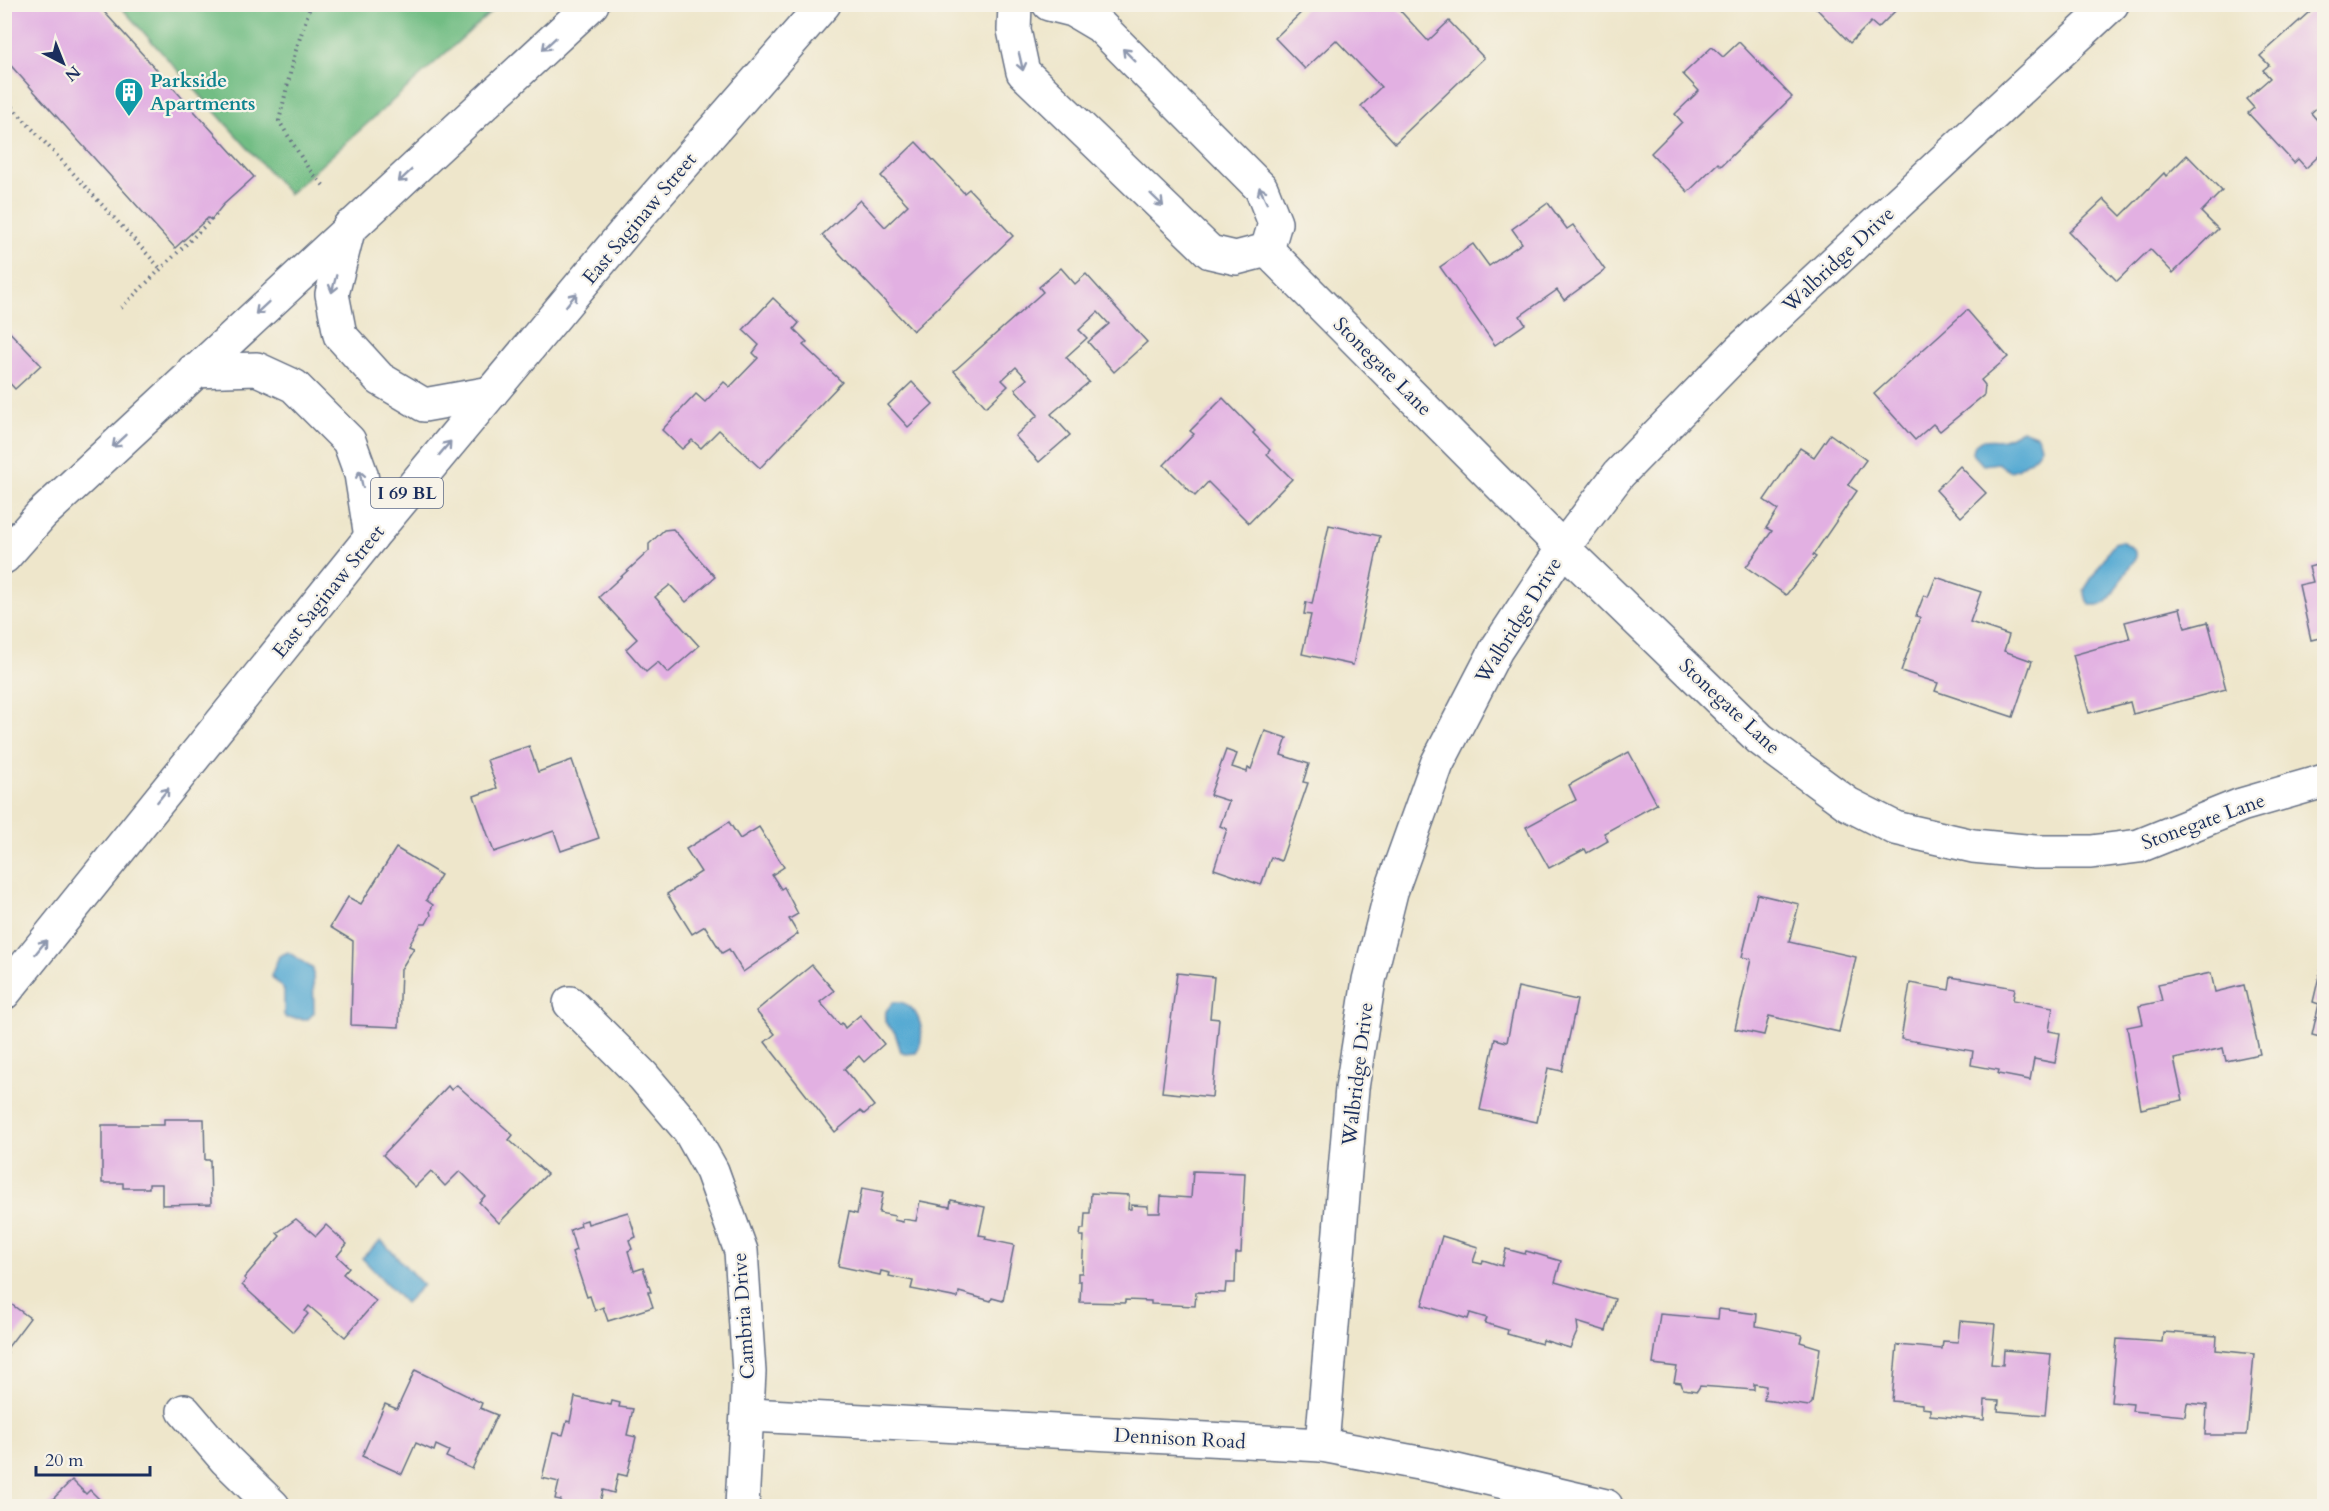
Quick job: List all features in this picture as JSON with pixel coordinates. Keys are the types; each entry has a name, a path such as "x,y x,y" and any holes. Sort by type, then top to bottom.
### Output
{"street":[{"path":"4,557 41,515 193,371 592,4"},
{"name":"East Saginaw Street","path":"4,993 370,537 635,220 824,4"},
{"path":"1015,4 1014,30 1023,72 1210,252 1236,258 1267,250 1275,223 1262,188 1100,26 1073,10 1049,4"},
{"name":"Walbridge Drive","path":"1322,1445 1352,1088 1369,980 1391,892 1437,764 1496,650 1563,548 1619,474 1739,351 2112,4"},
{"path":"350,227 332,294 340,335 380,378 424,405 491,393"},
{"name":"Stonegate Lane","path":"1267,250 1563,548 1760,739 1848,804 1895,828 1973,846 2035,852 2091,852 2139,846 2241,805 2325,781"},
{"path":"193,371 257,369 294,386 349,441 361,474 370,537"},
{"name":"Cambria Drive","path":"570,1003 643,1076 689,1130 712,1171 741,1251 748,1336 749,1414 742,1506"},
{"path":"184,1411 226,1460 273,1506"},
{"name":"Dennison Road","path":"749,1414 1322,1445 1440,1467 1606,1506"}],"path":[{"path":"311,4 295,53 279,121 308,168 324,186"},
{"path":"4,98 160,268"},
{"path":"121,308 219,212"}],"green space":[{"path":"119,5 499,5 289,194"}],"water":[{"path":"2022,430 2038,436 2041,447 2032,459 2018,468 2009,471 1998,463 1983,465 1973,454 1976,443 1980,441 2004,439"},
{"path":"2121,541 2134,549 2136,557 2108,601 2102,605 2091,605 2087,601 2084,590 2114,543"},
{"path":"288,952 313,969 314,1013 308,1019 286,1018 284,990 271,976 279,956"},
{"path":"893,1002 909,1006 919,1020 921,1037 916,1053 901,1052 895,1033 885,1022 886,1011"},
{"path":"381,1240 423,1285 405,1303 362,1258"}],"building":[{"name":"Parkside Apartments","path":"4,4 97,4 254,177 223,205 211,220 208,218 175,248 4,58"},
{"path":"1310,4 1394,4 1428,41 1449,21 1484,58 1395,143 1361,106 1381,87 1336,40 1305,69 1275,38"},
{"path":"1818,4 1891,4 1895,11 1878,28 1871,22 1850,43 1815,7"},
{"path":"2317,5 2324,13 2324,101 2311,113 2324,128 2324,151 2306,168 2298,159 2294,163 2248,113 2254,108 2246,99 2270,78 2263,70 2269,65 2260,56"},
{"path":"1739,42 1792,97 1721,166 1718,163 1688,192 1651,153 1682,122 1675,114 1699,91 1683,74 1712,47 1723,57"},
{"path":"916,142 964,193 969,189 1013,236 913,331 822,235 860,200 885,227 908,205 881,176"},
{"path":"2187,155 2222,191 2201,212 2218,229 2173,273 2150,249 2117,281 2069,232 2104,199 2121,216 2164,173 2166,176"},
{"path":"1548,203 1567,229 1573,225 1605,270 1564,300 1557,290 1520,316 1525,324 1495,345 1440,267 1473,244 1489,266 1522,243 1512,229"},
{"path":"1061,268 1075,284 1086,274 1147,342 1114,372 1088,342 1109,324 1098,312 1079,330 1087,338 1066,357 1089,382 1051,414 1070,435 1039,462 1015,436 1038,415 1015,389 1027,379 1016,367 1002,380 1008,386 986,407 954,371 1043,292 1039,287"},
{"path":"773,298 799,323 794,329 807,342 803,345 842,382 760,468 719,430 701,448 692,440 682,449 662,430 696,394 705,402 724,382 730,387 758,358 753,353 759,345 743,330"},
{"path":"1967,310 2008,357 1981,380 1985,385 1984,395 1940,431 1933,424 1915,440 1874,394"},
{"path":"4,326 41,365 15,389 4,377"},
{"path":"912,382 933,404 908,427 888,405"},
{"path":"1223,398 1255,431 1253,433 1270,450 1267,454 1292,479 1249,523 1208,482 1195,496 1164,465 1194,434 1190,431"},
{"path":"1830,434 1866,460 1848,485 1857,491 1813,555 1816,557 1786,595 1746,567 1772,531 1766,528 1778,510 1764,500 1800,448 1814,457"},
{"path":"1960,466 1986,493 1961,517 1936,490"},
{"path":"1329,525 1380,536 1353,665 1302,654 1311,615 1304,614 1306,602 1312,604"},
{"path":"673,529 715,577 686,602 670,585 655,597 699,646 668,673 658,662 646,672 626,649 637,639 599,597 649,551 649,544 664,530"},
{"path":"2324,563 2324,637 2311,640 2299,585 2313,582 2309,567"},
{"path":"1936,577 1981,592 1970,622 2009,635 2004,651 2032,661 2013,717 1935,691 1938,683 1901,671 1920,617 1916,616 1924,595 1928,597"},
{"path":"2180,608 2185,628 2208,622 2226,689 2133,714 2130,702 2089,713 2073,655 2130,639 2125,622"},
{"path":"1265,731 1287,738 1281,755 1309,764 1303,782 1308,783 1281,861 1271,857 1261,885 1214,869 1227,829 1220,826 1229,801 1210,795 1226,750 1237,754 1232,767 1247,772 1248,768 1251,769"},
{"path":"529,746 538,772 572,760 599,838 561,851 554,831 494,852 474,796 497,788 487,760"},
{"path":"1629,752 1657,804 1604,833 1608,841 1587,853 1585,849 1549,868 1526,827 1576,800 1569,785"},
{"path":"729,822 740,839 759,827 784,867 772,875 781,889 784,887 798,914 789,919 798,934 743,972 729,949 722,953 705,926 692,934 667,894 701,872 686,849"},
{"path":"396,848 441,875 426,900 433,905 431,915 426,924 421,924 409,946 414,948 401,969 399,1027 351,1025 353,941 330,927 348,897 361,904"},
{"path":"1757,894 1799,904 1789,942 1856,957 1839,1032 1769,1016 1764,1035 1735,1029 1751,959 1742,957"},
{"path":"2324,955 2324,1038 2312,1035 2319,1004 2313,1002"},
{"path":"812,965 834,991 820,1002 840,1025 842,1023 845,1028 860,1015 884,1044 864,1062 859,1056 844,1069 874,1106 864,1114 860,1111 835,1132 765,1042 775,1034 756,1011"},
{"path":"1177,973 1214,977 1210,1018 1219,1019 1212,1097 1162,1092"},
{"path":"2211,973 2215,992 2244,985 2260,1054 2226,1061 2223,1048 2174,1059 2183,1100 2141,1109 2127,1027 2143,1024 2139,1006 2162,1001 2158,984"},
{"path":"1951,977 2015,988 2013,1000 2053,1007 2049,1031 2060,1033 2055,1063 2034,1059 2030,1080 1998,1074 1999,1070 1971,1065 1973,1051 1901,1039 1910,983 1949,990"},
{"path":"1518,987 1577,1000 1562,1071 1548,1068 1537,1122 1480,1110 1495,1039 1507,1042"},
{"path":"457,1085 513,1135 509,1140 547,1174 499,1223 479,1202 485,1196 460,1171 445,1186 431,1171 415,1187 383,1155 448,1086 451,1090"},
{"path":"164,1119 204,1119 205,1160 210,1160 211,1204 162,1205 162,1184 149,1184 149,1188 123,1188 123,1183 102,1183 102,1125 164,1125"},
{"path":"1193,1171 1245,1173 1241,1253 1236,1253 1235,1283 1226,1283 1225,1293 1196,1292 1195,1306 1125,1300 1125,1303 1080,1302 1081,1281 1078,1281 1078,1273 1082,1273 1084,1236 1080,1236 1081,1229 1084,1229 1085,1213 1090,1213 1091,1193 1129,1195 1128,1209 1131,1209 1131,1205 1148,1206 1148,1213 1160,1213 1161,1196 1191,1198"},
{"path":"862,1188 883,1192 879,1213 895,1216 894,1220 903,1222 903,1219 916,1221 920,1201 950,1207 951,1200 985,1207 979,1235 986,1236 985,1239 1014,1245 1003,1301 992,1298 991,1301 959,1292 958,1298 911,1289 913,1281 889,1276 890,1273 881,1271 880,1275 838,1266 849,1212 857,1214"},
{"path":"628,1212 636,1237 629,1240 632,1249 628,1251 634,1271 643,1268 653,1307 608,1321 603,1307 595,1311 590,1296 587,1297 572,1252 576,1250 570,1230 581,1226 580,1222 587,1220 588,1224"},
{"path":"296,1219 316,1236 326,1225 347,1244 337,1256 349,1267 343,1274 376,1301 345,1337 309,1306 305,1311 308,1314 293,1332 242,1285 246,1280 244,1278 280,1236 277,1233"},
{"path":"1442,1236 1478,1247 1473,1262 1482,1264 1483,1260 1502,1266 1506,1249 1525,1254 1526,1251 1561,1261 1555,1282 1615,1299 1606,1331 1577,1322 1578,1330 1570,1348 1543,1340 1542,1344 1507,1334 1508,1330 1485,1323 1487,1318 1470,1313 1468,1319 1422,1305"},
{"path":"4,1299 30,1318 5,1351 8,1353 4,1357"},
{"path":"1719,1309 1757,1314 1756,1326 1802,1335 1800,1342 1820,1348 1812,1403 1809,1406 1764,1400 1766,1386 1754,1384 1754,1390 1700,1386 1697,1391 1683,1389 1681,1383 1674,1382 1677,1367 1653,1364 1660,1314 1718,1319"},
{"path":"1960,1321 1995,1324 1991,1364 2003,1365 2004,1350 2051,1354 2045,1415 1998,1411 1999,1401 1985,1400 1984,1420 1930,1415 1930,1409 1922,1408 1922,1404 1892,1401 1897,1345 1942,1349 1943,1341 1958,1342"},
{"path":"2163,1332 2217,1336 2216,1350 2254,1354 2247,1435 2205,1435 2207,1405 2187,1403 2185,1416 2132,1411 2133,1404 2111,1402 2117,1339 2162,1342"},
{"path":"415,1370 482,1403 480,1408 497,1415 472,1469 446,1457 449,1451 436,1445 434,1451 416,1443 402,1474 362,1456 385,1404 397,1409"},
{"path":"575,1397 611,1405 612,1401 620,1403 619,1407 633,1409 627,1435 636,1437 627,1476 618,1474 614,1493 603,1490 599,1506 560,1506 561,1500 555,1499 559,1482 542,1478 553,1433 563,1435 567,1421 570,1422"},
{"path":"72,1480 86,1494 90,1490 106,1506 46,1506"}],"place":[{"name":"Parkside Apartments","path":"129,118"}]}
